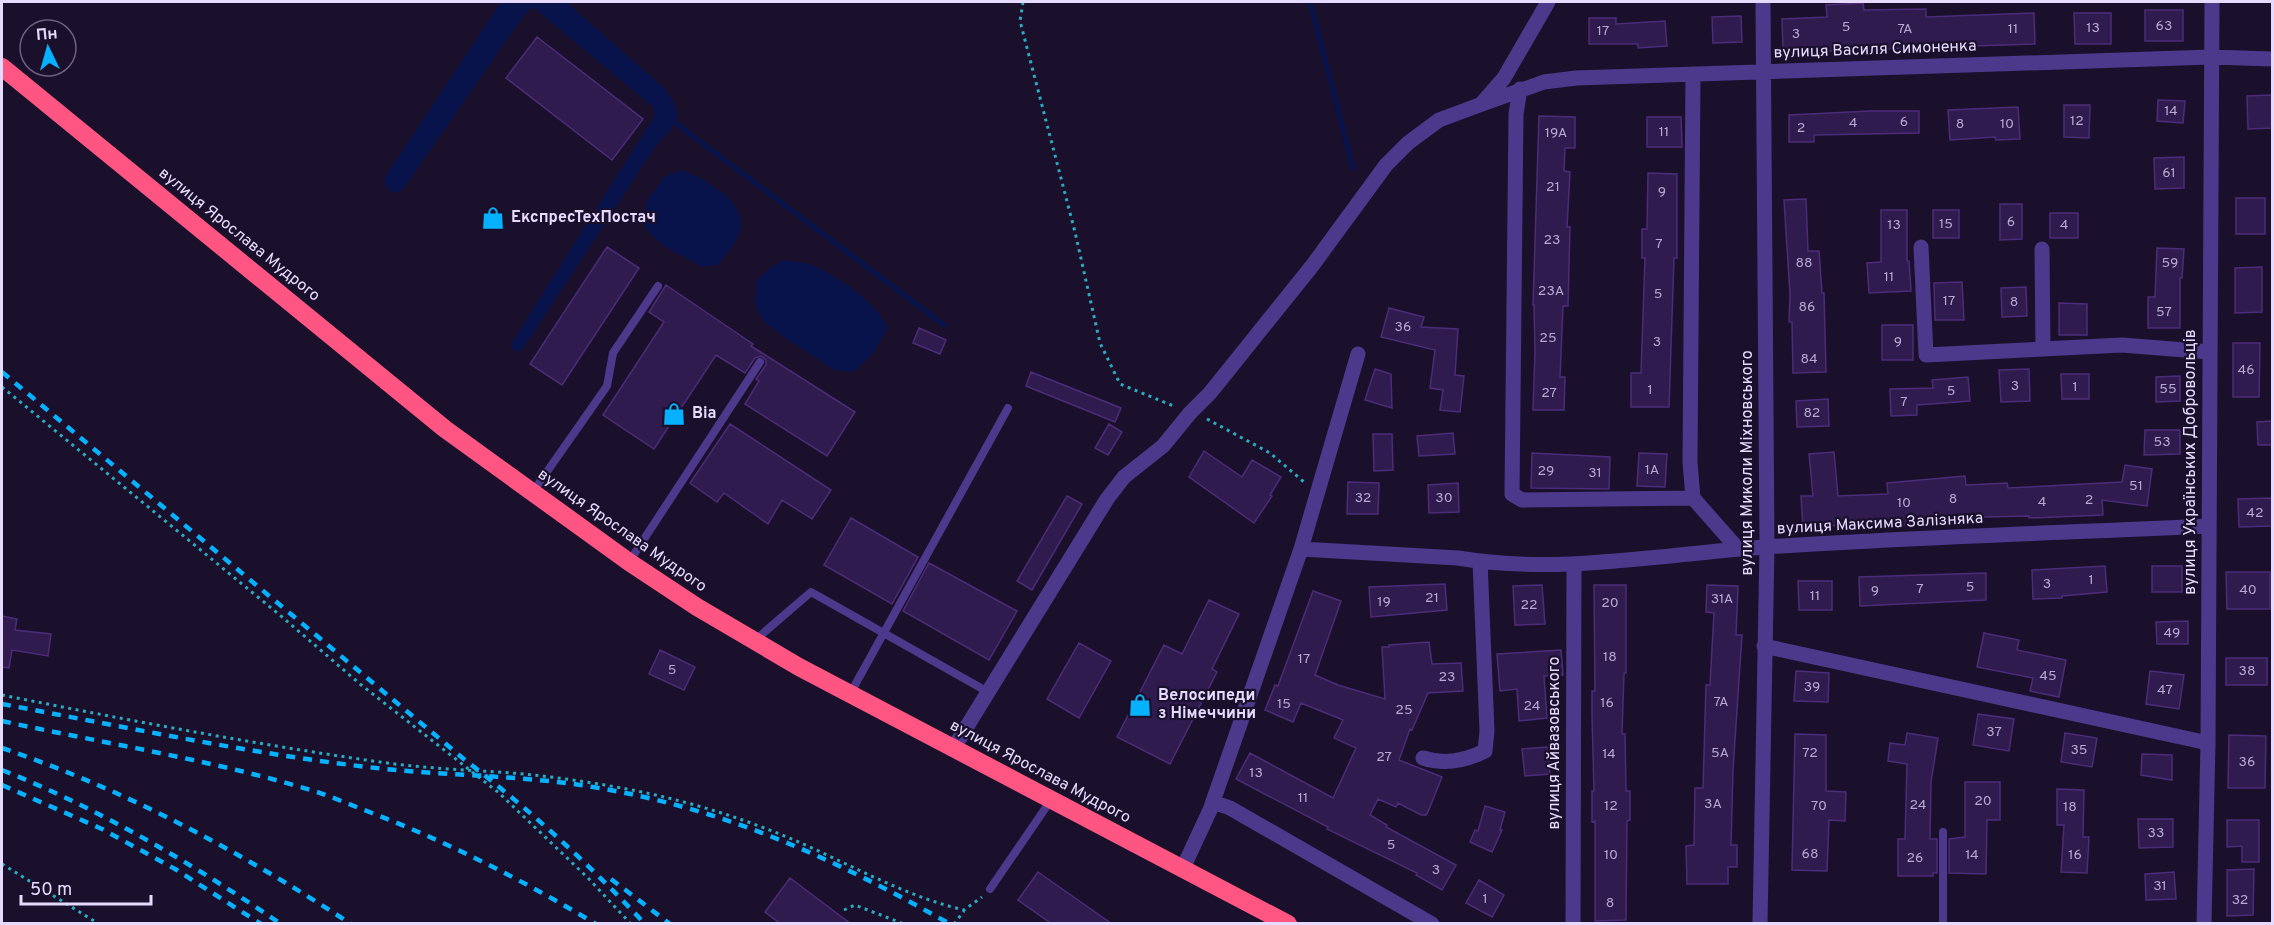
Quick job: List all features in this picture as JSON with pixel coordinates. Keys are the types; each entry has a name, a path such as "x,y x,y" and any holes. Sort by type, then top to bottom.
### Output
{"highway":[{"name":"вулиця Ярослава Мудрого","path":"2,67 445,429 629,562 697,607 850,694 1288,924"}],"street":[{"path":"1482,104 1504,78 1548,2"},
{"name":"вулиця Миколи Міхновського","path":"1760,924 1767,547 1763,2"},
{"name":"вулиця Українських Добровольців","path":"2204,924 2208,743 2212,2"},
{"name":"вулиця Василя Симоненка","path":"953,749 1107,499 1124,477 1163,446 1210,393 1250,345 1393,158 1408,142 1440,120 1544,82 1576,78 2211,57 2272,59"},
{"path":"1520,90 1516,114 1512,494 1521,500 1693,498 1690,462 1693,74"},
{"path":"1921,247 1926,355 2122,345 2210,352"},
{"path":"2042,249 2043,349"},
{"path":"1182,868 1213,802 1301,549 1358,354"},
{"name":"вулиця Миколи Міхновського","path":"1693,498 1738,549"},
{"name":"вулиця Максима Залізняка","path":"1301,549 1480,561 1574,564 1767,547 2209,526"},
{"path":"1423,758 1447,762 1468,760 1485,751 1487,731 1480,561"},
{"name":"вулиця Айвазовського","path":"1573,924 1574,564"},
{"path":"1764,646 2208,743"},
{"path":"1213,802 1230,808 1431,924"}],"lane":[{"path":"532,493 607,386 613,352 658,286"},
{"path":"629,562 760,362"},
{"path":"850,694 1008,408"},
{"path":"754,641 811,592 988,692"},
{"path":"990,889 1051,800"},
{"path":"1943,832 1943,924"}],"path":[{"path":"1023,2 1020,21 1075,232 1100,343 1120,384 1214,421 1270,453 1305,482 1320,486"},
{"path":"2,387 281,616 360,684 499,793 588,878 631,924"},
{"path":"2,695 154,724 381,762 450,770 523,774 641,792 711,809 793,840 941,905 964,910"},
{"path":"2,864 99,924"},
{"path":"954,924 964,910 990,889"},
{"path":"844,910 855,905 904,924"}],"shaded area":[{"path":"501,2 566,2 664,88 673,101 678,115 669,132 655,147 522,350 517,352 511,344 655,115 653,107 534,8 529,10 520,21 403,189 399,192 392,192 385,185 385,177"},
{"path":"681,170 719,190 735,206 740,215 741,225 738,236 718,265 702,267 664,246 647,231 643,218 648,199 665,176"},
{"path":"783,260 812,265 837,278 867,301 882,318 888,328 873,353 854,372 834,370 764,322 755,304 757,280 768,269"}],"building":[{"path":"1863,3 1864,10 1926,9 1926,17 2034,13 2035,44 1828,51 1828,48 1783,50 1782,19 1827,17 1826,5"},
{"path":"2145,10 2183,10 2183,41 2145,41"},
{"path":"2074,13 2111,13 2111,44 2075,44"},
{"path":"1741,16 1742,42 1713,43 1712,17"},
{"path":"1589,18 1616,18 1616,24 1665,21 1667,46 1638,48 1638,44 1589,44"},
{"path":"537,37 643,119 612,160 506,78"},
{"path":"2272,95 2272,128 2248,129 2247,96"},
{"path":"2158,100 2185,101 2183,123 2157,121"},
{"path":"2064,105 2090,105 2089,138 2064,137"},
{"path":"2018,107 2020,139 1996,140 1995,137 1950,140 1948,110"},
{"path":"1919,111 1919,133 1814,135 1814,142 1789,142 1789,115"},
{"path":"1539,116 1575,117 1575,148 1565,148 1564,171 1570,172 1567,227 1570,227 1568,306 1563,306 1560,377 1565,377 1564,410 1533,410 1535,352 1533,305"},
{"path":"1647,117 1681,117 1682,147 1647,147"},
{"path":"2184,157 2184,188 2155,189 2154,158"},
{"path":"1648,173 1677,174 1677,258 1674,258 1669,407 1631,407 1631,373 1641,373 1645,258 1642,258 1642,229 1647,229"},
{"path":"2236,198 2265,198 2265,234 2236,234"},
{"path":"1806,199 1808,251 1819,251 1822,293 1824,293 1826,372 1793,373 1784,200"},
{"path":"2000,204 2022,204 2022,239 2000,240"},
{"path":"1881,210 1907,210 1907,261 1909,261 1911,291 1869,293 1867,263 1881,262"},
{"path":"1933,210 1959,210 1959,238 1933,238"},
{"path":"2050,213 2078,213 2078,238 2050,238"},
{"path":"607,247 639,268 562,385 530,364"},
{"path":"2157,248 2184,249 2182,278 2180,278 2180,328 2148,328 2148,297 2155,297"},
{"path":"2262,267 2262,312 2235,313 2235,268"},
{"path":"1962,282 1964,320 1935,320 1934,283"},
{"path":"666,285 753,344 751,346 855,412 827,456 745,404 759,381 756,379 766,365 766,360 761,356 755,358 745,373 716,355 654,449 603,415 664,322 649,312"},
{"path":"2026,287 2027,316 2002,317 2001,288"},
{"path":"2059,303 2087,304 2087,335 2059,335"},
{"path":"1389,308 1424,317 1421,327 1458,329 1455,375 1464,376 1460,412 1440,410 1443,390 1430,388 1435,350 1381,337"},
{"path":"1882,325 1913,325 1913,360 1882,360"},
{"path":"919,328 946,340 940,354 913,343"},
{"path":"2233,343 2260,343 2259,397 2233,397"},
{"path":"1375,369 1391,374 1392,408 1365,400"},
{"path":"2029,369 2030,401 2001,402 1999,370"},
{"path":"1031,372 1121,408 1115,422 1026,386"},
{"path":"2061,374 2089,374 2089,399 2062,399"},
{"path":"2180,376 2180,401 2156,402 2156,377"},
{"path":"1968,377 1970,401 1917,405 1917,415 1891,416 1890,389 1933,388 1932,380"},
{"path":"1828,399 1829,426 1797,427 1796,401"},
{"path":"2272,421 2272,445 2258,445 2257,422"},
{"path":"730,424 831,490 812,519 782,500 768,524 724,493 717,502 690,483"},
{"path":"1109,424 1122,432 1108,455 1095,448"},
{"path":"2145,430 2180,430 2180,454 2144,455"},
{"path":"1453,433 1455,454 1419,456 1417,436"},
{"path":"1373,434 1392,434 1393,470 1374,471"},
{"path":"1204,451 1242,477 1252,460 1281,477 1270,495 1272,496 1254,523 1189,477"},
{"path":"1834,452 1838,496 1888,494 1887,483 1965,476 1966,485 2007,483 2008,488 2122,482 2125,465 2152,469 2147,506 2102,500 2103,515 1985,517 1891,526 1891,523 1803,527 1801,496 1813,496 1809,454"},
{"path":"1532,453 1610,457 1609,489 1531,488"},
{"path":"1639,453 1667,454 1665,487 1637,486"},
{"path":"1348,482 1379,483 1378,514 1347,514"},
{"path":"1458,483 1459,512 1429,513 1428,485"},
{"path":"1067,496 1082,504 1032,590 1017,581"},
{"path":"2272,498 2272,526 2239,527 2238,499"},
{"path":"851,518 918,557 892,604 824,565"},
{"path":"929,563 1017,611 989,660 903,611"},
{"path":"2105,566 2107,592 2033,599 2032,570"},
{"path":"2152,566 2182,566 2182,592 2152,592"},
{"path":"2226,572 2270,572 2270,609 2227,609"},
{"path":"1986,573 1986,600 1860,606 1859,577"},
{"path":"1798,581 1832,581 1832,610 1799,610"},
{"path":"1445,584 1447,610 1371,617 1369,587"},
{"path":"1542,585 1545,624 1515,625 1513,586"},
{"path":"1594,585 1626,585 1626,673 1624,673 1622,734 1625,734 1626,791 1630,791 1630,820 1627,821 1626,920 1595,921 1595,821 1592,822 1592,791 1594,791 1592,691 1595,691"},
{"path":"1707,585 1738,586 1736,635 1742,635 1733,770 1731,845 1737,845 1737,867 1728,867 1728,884 1687,884 1686,846 1694,845 1695,788 1703,788 1706,685 1710,685 1714,613 1706,612"},
{"path":"1313,591 1341,601 1315,675 1338,685 1385,699 1382,647 1429,642 1432,664 1461,663 1463,691 1428,693 1412,730 1410,729 1399,760 1442,777 1428,812 1426,815 1421,815 1398,803 1396,807 1378,799 1370,815 1387,825 1386,827 1456,865 1442,890 1416,875 1417,873 1327,829 1328,827 1236,779 1250,753 1333,798 1356,748 1334,738 1343,720 1301,703 1293,722 1265,710 1275,685 1278,686"},
{"path":"1209,600 1239,614 1212,669 1217,672 1170,764 1117,737 1164,645 1182,654"},
{"path":"2,616 17,619 15,630 51,634 48,656 12,650 9,668 2,667"},
{"path":"2188,621 2188,644 2157,644 2156,622"},
{"path":"1984,633 2019,640 2017,650 2066,660 2059,697 2030,691 2033,678 1977,667"},
{"path":"1079,643 1111,661 1079,718 1047,699"},
{"path":"660,650 695,667 684,690 649,674"},
{"path":"1561,650 1563,675 1544,676 1547,718 1519,721 1517,689 1500,691 1497,654"},
{"path":"2226,658 2267,658 2267,685 2226,685"},
{"path":"1796,671 1829,673 1828,702 1794,701"},
{"path":"2150,671 2184,675 2179,709 2146,704"},
{"path":"1978,714 2014,719 2009,751 1973,745"},
{"path":"1907,733 1938,738 1931,782 1930,839 1937,839 1937,873 1933,873 1933,876 1898,876 1898,839 1905,839 1907,764 1888,761 1890,743 1905,745"},
{"path":"2065,733 2097,738 2092,767 2061,762"},
{"path":"1795,734 1826,735 1826,791 1846,792 1845,821 1829,820 1827,871 1792,870"},
{"path":"2229,735 2266,736 2265,788 2228,788"},
{"path":"1548,747 1550,774 1525,776 1522,749"},
{"path":"2142,754 2172,755 2172,780 2141,775"},
{"path":"1965,782 2000,782 2000,820 1987,820 1986,874 1949,873 1949,839 1965,837"},
{"path":"2057,789 2084,790 2083,837 2089,837 2087,873 2061,872 2064,825 2057,825"},
{"path":"1485,806 1505,812 1500,830 1502,830 1492,852 1470,842 1475,830 1478,831"},
{"path":"2138,819 2173,819 2173,847 2139,848"},
{"path":"2227,820 2259,820 2259,862 2242,862 2242,846 2227,847"},
{"path":"2254,869 2253,915 2227,916 2227,870"},
{"path":"1038,872 1112,924 1052,924 1018,900"},
{"path":"2174,872 2176,899 2146,900 2145,874"},
{"path":"790,878 851,924 781,924 765,912"},
{"path":"1479,880 1504,895 1492,917 1466,903"}],"waterway":[{"path":"1310,2 1353,168"},
{"path":"670,119 944,325"}],"railway":[{"path":"2,372 535,818 602,880 645,924"},
{"path":"2,704 189,739 329,762 403,771 566,783 642,796 734,823 821,857 950,924"},
{"path":"2,721 200,762 317,792 458,850 542,893 596,924"},
{"path":"2,748 93,783 182,825 268,872 351,924"},
{"path":"2,770 75,802 145,839 214,880 281,924"},
{"path":"2,785 102,829 175,869 261,924"},
{"path":"611,879 670,924"}],"place":[{"name":"ЕкспресТехПостач","path":"493,218"},
{"name":"Віа","path":"674,414"},
{"name":"Велосипеди з Німеччини","path":"1140,705"}]}
